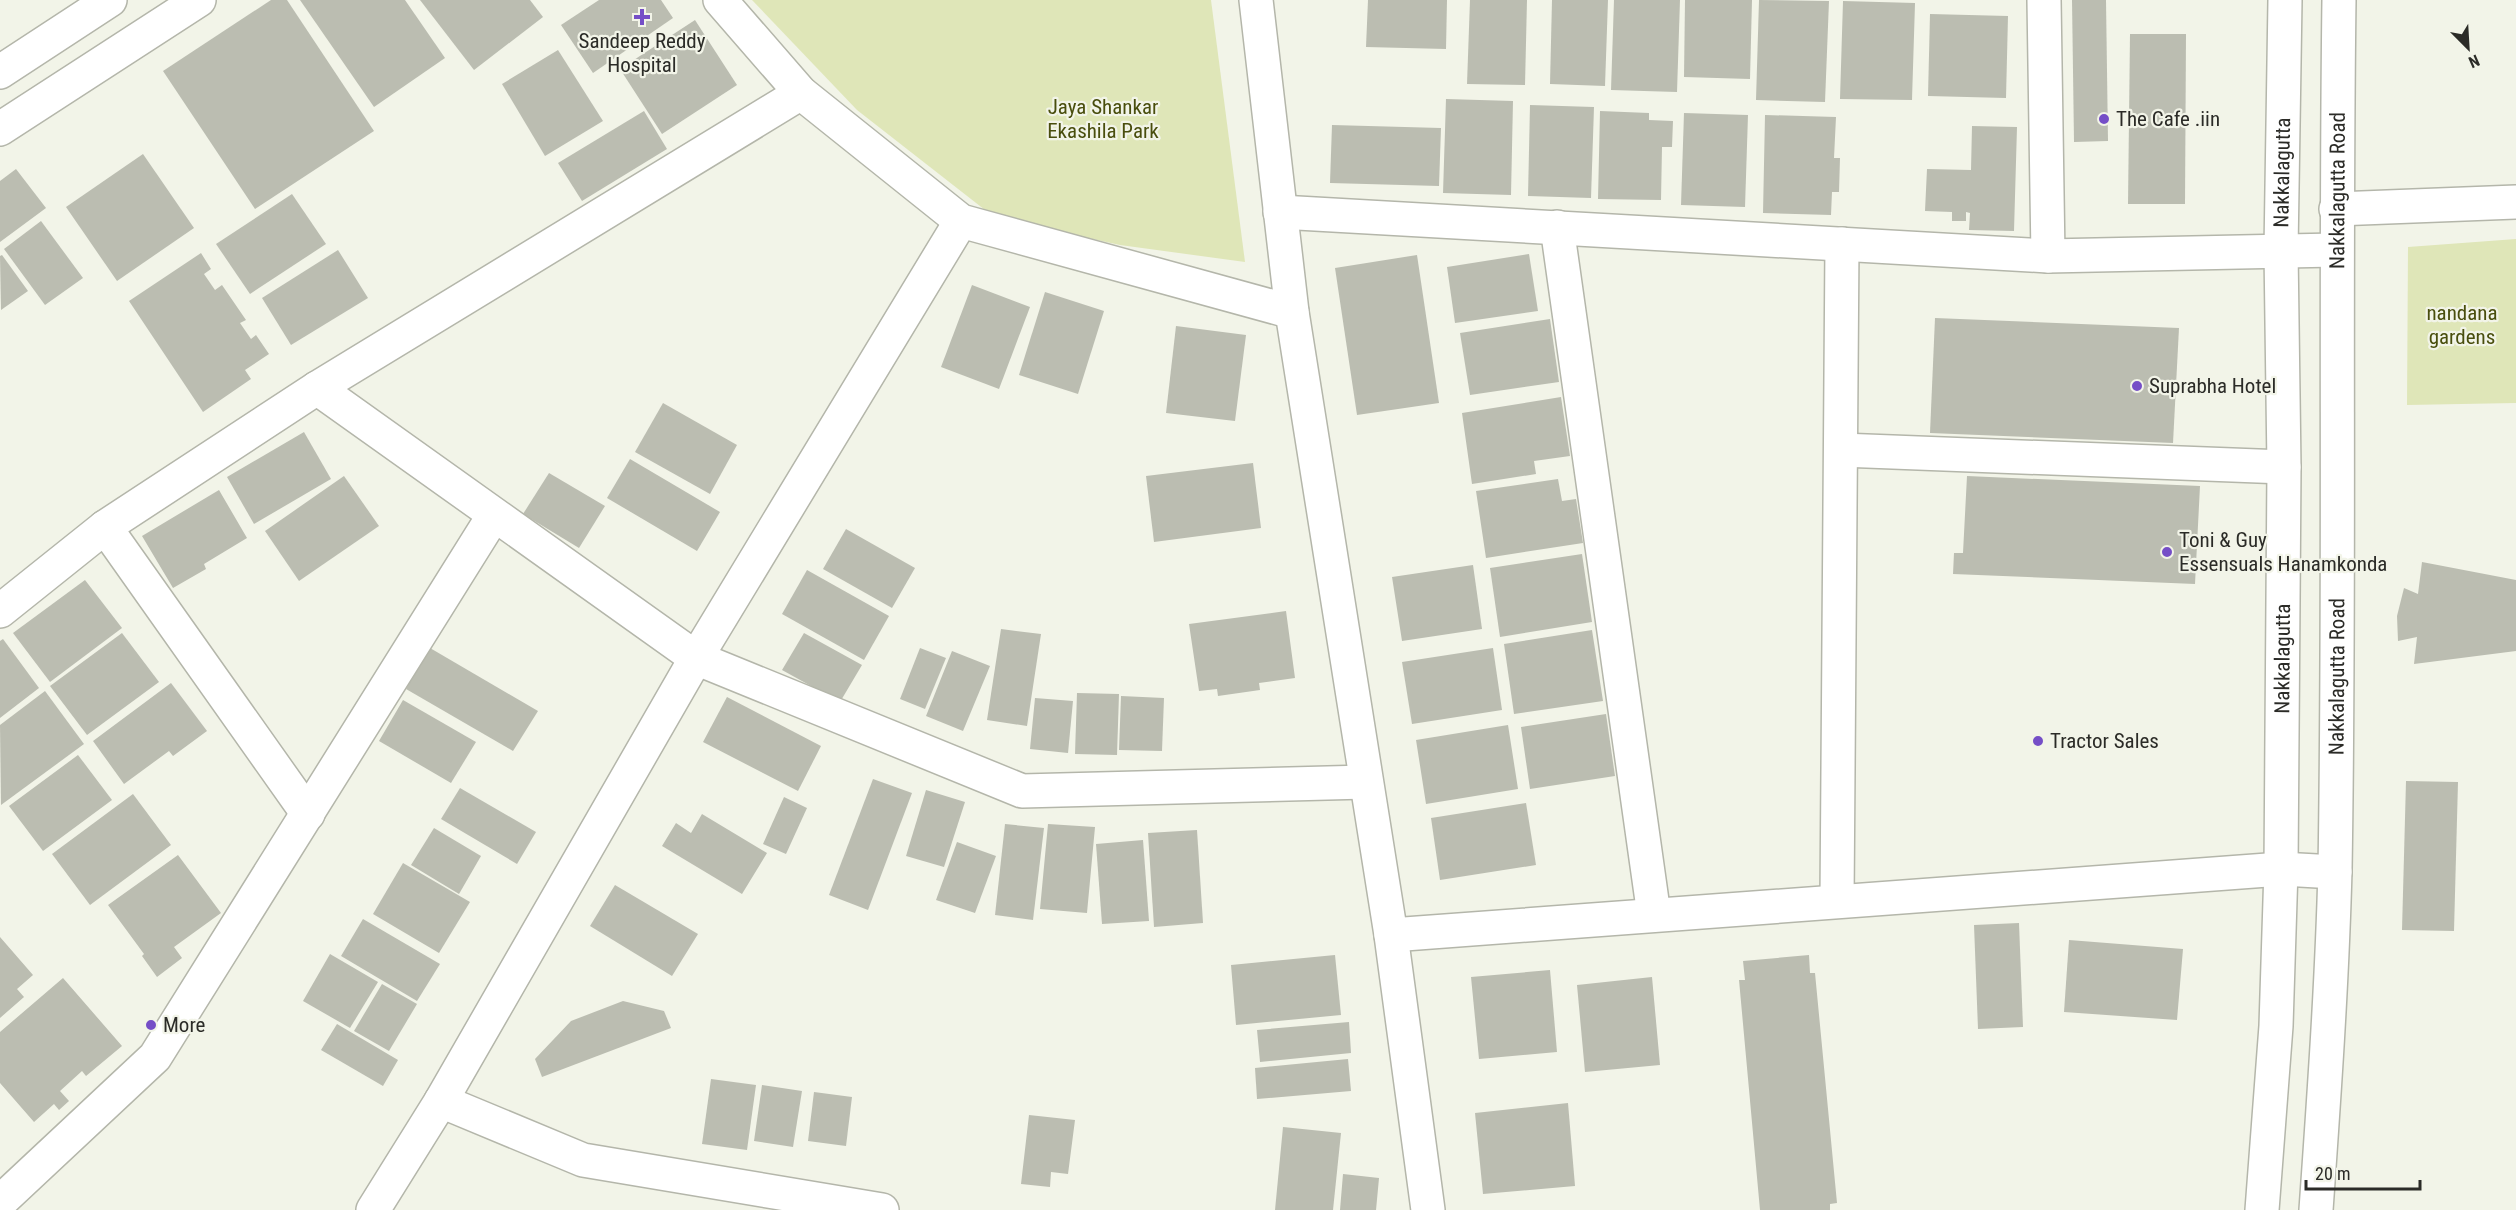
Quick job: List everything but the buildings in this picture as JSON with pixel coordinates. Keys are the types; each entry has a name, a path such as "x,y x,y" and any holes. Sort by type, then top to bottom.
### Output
{"street":[{"path":"0,72 110,0"},
{"path":"0,129 199,0"},
{"path":"720,0 801,93 961,221 1292,312"},
{"path":"1256,0 1292,312 1391,935 1428,1210"},
{"path":"2044,0 2048,256"},
{"name":"Nakkalagutta","path":"2262,1210 2276,1026 2281,869 2284,466 2281,250 2285,0"},
{"name":"Nakkalagutta Road","path":"2316,1210 2329,1023 2335,872 2338,466 2336,209 2339,0"},
{"path":"0,611 105,527 317,388 801,93"},
{"path":"2336,209 2516,202"},
{"path":"1280,212 2048,256 2336,250"},
{"path":"373,1210 441,1101 696,658 961,221"},
{"path":"1557,227 1654,915"},
{"path":"1837,901 1842,244"},
{"path":"317,388 696,658 1022,791 1366,782"},
{"path":"1841,450 2284,466"},
{"path":"0,1202 155,1057 494,515"},
{"path":"105,527 308,814"},
{"path":"1391,935 2281,869 2335,872"},
{"path":"441,1101 583,1160 882,1210"}],"green space":[{"name":"Jaya Shankar Ekashila Park","path":"752,0 1211,0 1245,262 1120,245 994,217 857,110"},
{"name":"nandana gardens","path":"2516,239 2516,403 2407,405 2408,247"}],"place":[{"name":"Sandeep Reddy Hospital","path":"642,17"},
{"name":"The Cafe .iin","path":"2104,119"},
{"name":"Suprabha Hotel","path":"2137,386"},
{"name":"Toni & Guy Essensuals Hanamkonda","path":"2167,552"},
{"name":"Tractor Sales","path":"2038,741"},
{"name":"More","path":"151,1025"}]}
